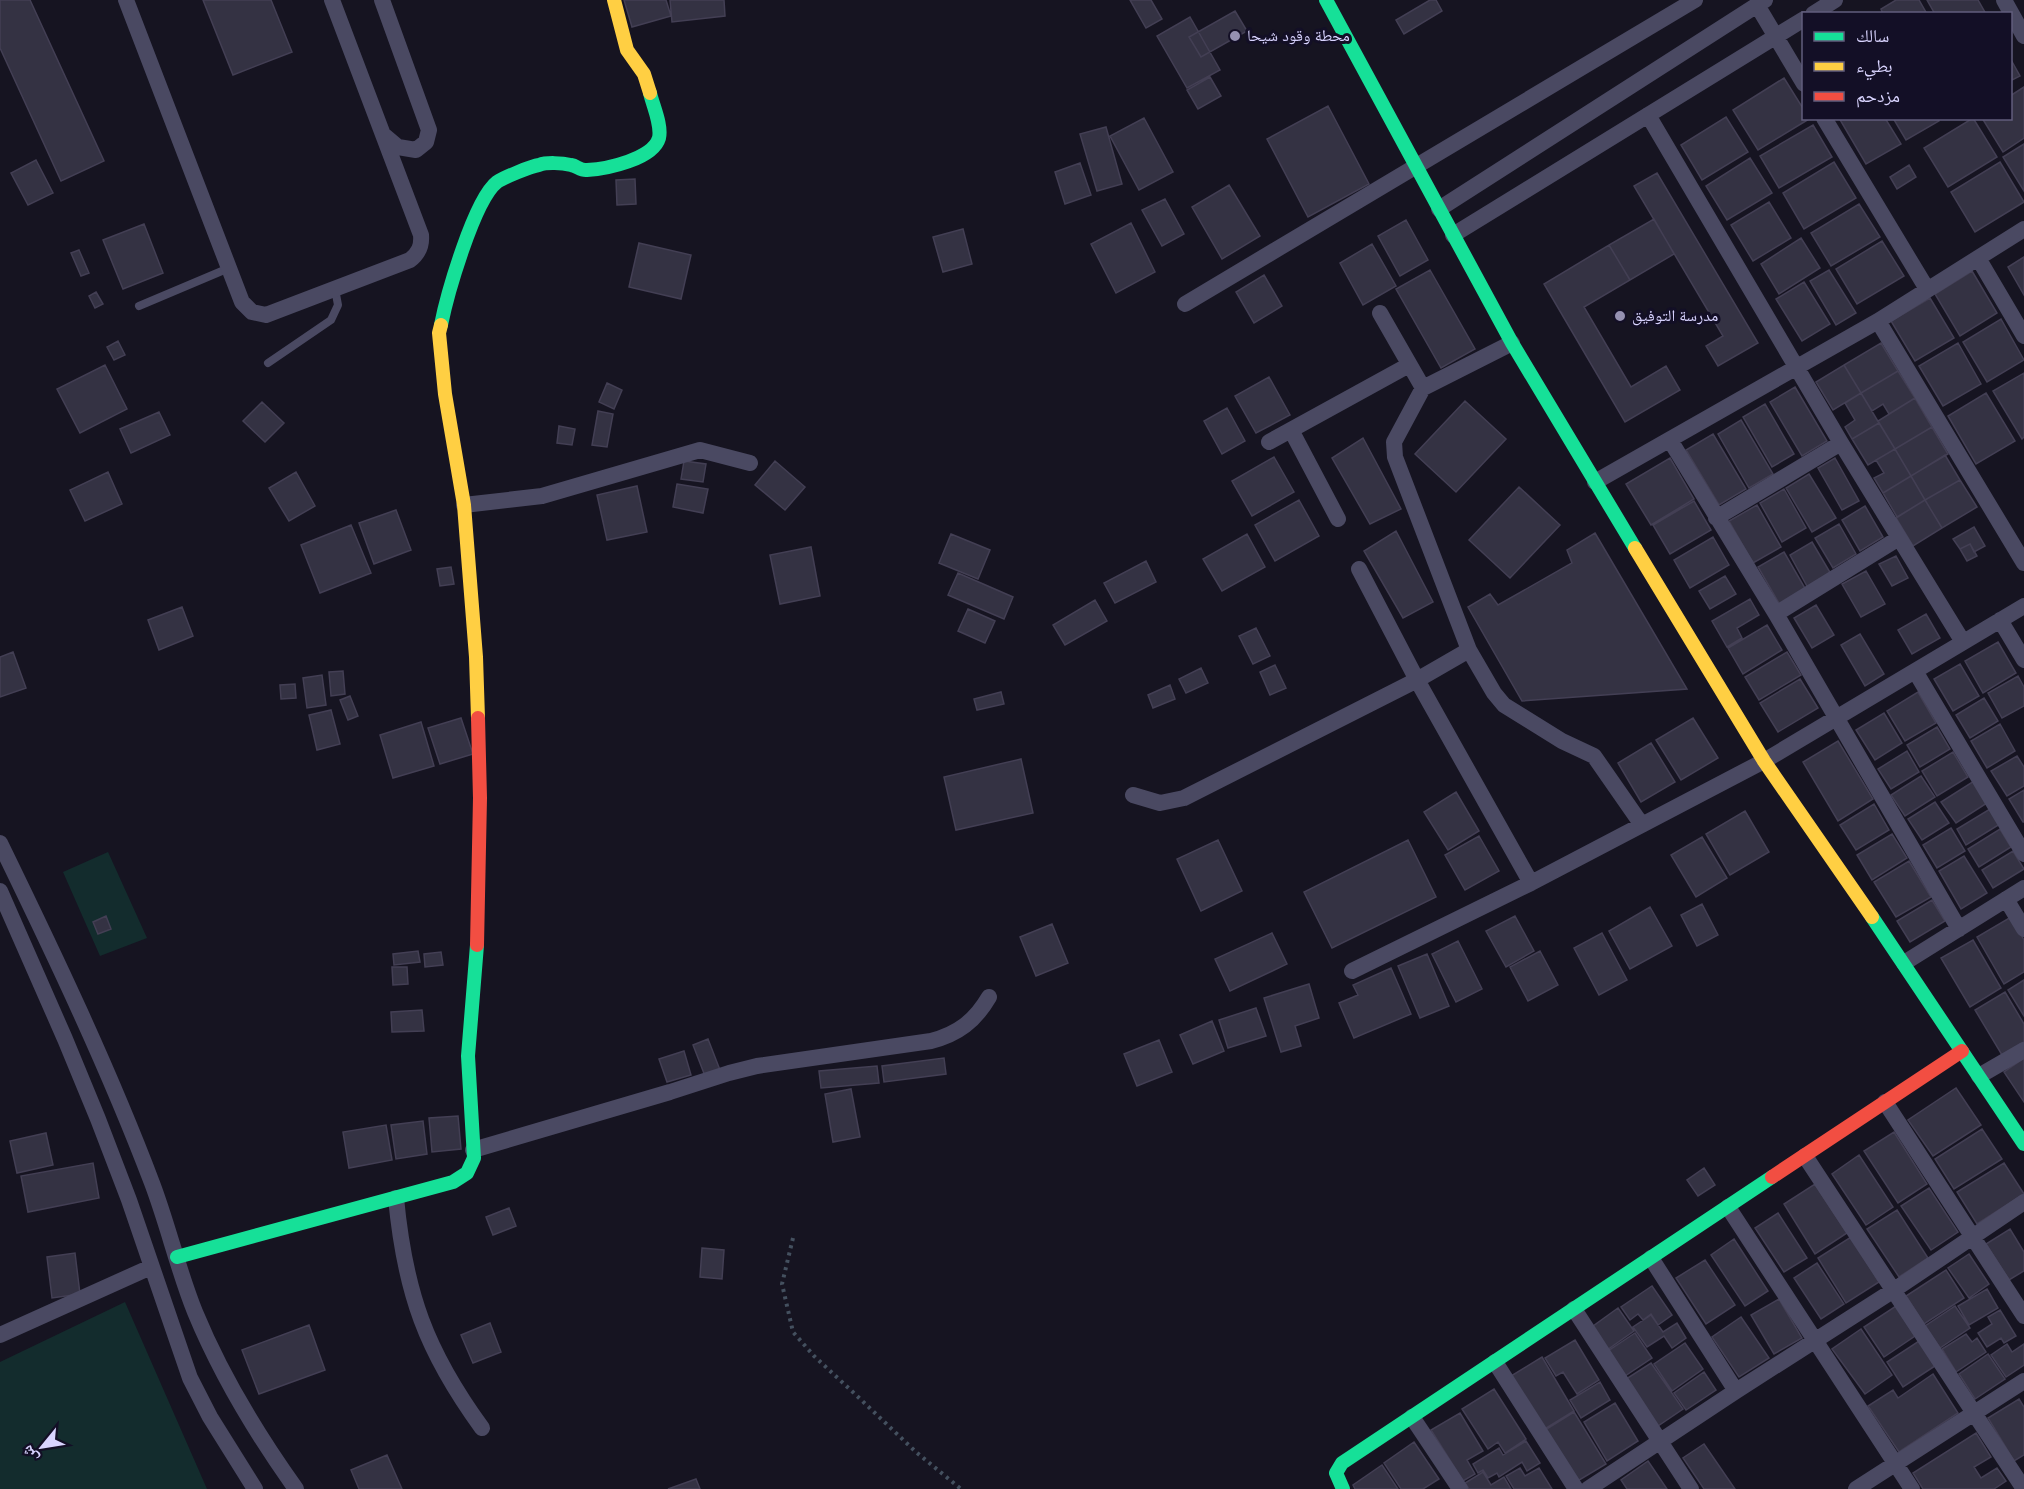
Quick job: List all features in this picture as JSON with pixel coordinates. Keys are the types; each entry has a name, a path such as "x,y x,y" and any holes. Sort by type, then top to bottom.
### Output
{"street":[{"path":"126,0 242,302 258,315 272,313 410,260 419,250 421,235 332,0"},
{"path":"382,0 428,122 428,137 406,164 400,181"},
{"path":"177,1257 461,1179 472,1166 468,1056 477,949 480,798 476,657 464,505 445,394 439,333 447,294 484,197 497,182 540,164 571,165 585,171 624,163 651,151 659,137 657,118 644,74 627,50 614,0"},
{"path":"1326,0 1512,343 1764,761 1904,963 2024,1144"},
{"path":"1185,304 1695,0"},
{"path":"1816,12 1835,0"},
{"path":"1439,209 1761,3 1775,37 1802,82"},
{"path":"2012,14 2024,36"},
{"path":"1453,235 1802,21"},
{"path":"1648,115 1841,442 1963,642"},
{"path":"1825,120 1927,289"},
{"path":"382,132 398,147 416,150"},
{"path":"1595,482 1878,321 2024,229"},
{"path":"1978,258 2024,336"},
{"path":"1380,313 1423,388"},
{"path":"1878,321 2024,563"},
{"path":"1512,343 1423,388 1394,442 1395,457 1469,650 1494,693 1504,705 1562,741 1594,756 1642,825"},
{"path":"1269,442 1409,365"},
{"path":"1291,430 1338,519"},
{"path":"1670,440 1776,614 1959,929"},
{"path":"1716,518 1841,442"},
{"path":"464,505 542,496 700,450 750,463"},
{"path":"1776,614 1899,538"},
{"path":"1359,569 1531,883"},
{"path":"1352,971 1531,883 1764,761 2024,606"},
{"path":"2000,620 2024,660"},
{"path":"1133,795 1161,803 1184,798 1418,680 1469,650"},
{"path":"1915,671 2024,854"},
{"path":"0,843 57,961 114,1091 152,1183 194,1309 230,1386 251,1423 296,1489"},
{"path":"1904,963 2024,888"},
{"path":"0,891 98,1119 129,1200 190,1378 210,1417 255,1489"},
{"path":"2006,900 2024,929"},
{"path":"473,1150 757,1066 931,1041 945,1037 967,1025 983,1008 989,997"},
{"path":"1979,1076 2024,1050"},
{"path":"1343,1489 1336,1476 1339,1466 1962,1051"},
{"path":"1885,1102 2024,1316"},
{"path":"1805,1156 2024,1489"},
{"path":"396,1198 400,1240 408,1280 420,1320 447,1376 483,1428"},
{"path":"1588,1489 1894,1290 2024,1202"},
{"path":"1728,1207 1912,1489"},
{"path":"1650,1258 1736,1391"},
{"path":"0,1335 151,1268"},
{"path":"1574,1309 1691,1489"},
{"path":"1495,1362 1576,1489"},
{"path":"1856,1489 2024,1381"},
{"path":"1412,1417 1460,1489"}],"lane":[{"path":"139,306 229,268"},
{"path":"268,363 331,320 338,305 335,289"}],"path":[{"path":"793,1238 782,1284 793,1332 814,1356 961,1489"}],"green space":[{"path":"108,852 147,938 100,956 63,872"},
{"path":"125,1302 207,1489 0,1489 0,1362"}],"building":[{"path":"0,0 30,0 104,161 61,181 0,48"},
{"path":"203,0 271,0 292,52 233,75"},
{"path":"624,0 666,0 671,16 632,27"},
{"path":"670,0 724,0 725,16 672,22"},
{"path":"1130,0 1151,0 1162,19 1146,28"},
{"path":"1430,0 1436,0 1442,11 1404,34 1396,20"},
{"path":"1896,0 1919,0 1926,12 1882,12 1881,9"},
{"path":"1927,0 1978,0 1985,12 1934,12"},
{"path":"1235,11 1247,31 1201,57 1189,37"},
{"path":"1190,17 1220,70 1187,88 1157,36"},
{"path":"2012,62 2020,76 2012,80"},
{"path":"1210,77 1221,96 1198,109 1187,90"},
{"path":"1784,78 1802,107 1802,120 1807,120 1758,150 1733,110"},
{"path":"2024,87 2024,138 2003,152 1983,120 2012,120 2012,95"},
{"path":"1328,106 1369,184 1308,217 1267,139"},
{"path":"1726,117 1748,152 1702,180 1681,145"},
{"path":"1144,118 1173,172 1139,190 1110,136"},
{"path":"1840,120 1886,120 1901,144 1866,164"},
{"path":"1894,120 1939,120 1939,121 1906,140"},
{"path":"1970,120 1974,120 1997,157 1948,187 1924,148"},
{"path":"1813,125 1832,157 1779,188 1760,156"},
{"path":"1106,127 1122,184 1097,191 1080,134"},
{"path":"2024,144 2024,191 2003,157"},
{"path":"1750,158 1772,193 1727,220 1706,186"},
{"path":"36,160 53,193 28,205 11,173"},
{"path":"1834,162 1856,198 1804,229 1783,193"},
{"path":"2000,162 2024,202 1975,232 1951,192"},
{"path":"1080,163 1091,195 1065,204 1055,172"},
{"path":"1909,165 1916,177 1897,189 1890,177"},
{"path":"1657,173 1758,343 1718,366 1706,346 1723,336 1634,186"},
{"path":"635,179 636,204 617,205 616,180"},
{"path":"1229,185 1260,236 1222,259 1192,207"},
{"path":"1165,199 1184,234 1162,246 1142,210"},
{"path":"1769,202 1791,238 1753,261 1731,225"},
{"path":"1859,204 1880,237 1831,266 1811,233"},
{"path":"1654,219 1674,254 1630,280 1609,245"},
{"path":"1406,220 1428,260 1400,276 1378,236"},
{"path":"1131,223 1155,272 1116,293 1091,244"},
{"path":"144,224 163,273 123,289 103,240"},
{"path":"963,229 972,264 943,272 933,237"},
{"path":"1801,238 1820,268 1779,294 1761,264"},
{"path":"1882,241 1904,276 1857,304 1836,269"},
{"path":"639,243 691,255 681,299 629,287"},
{"path":"1372,244 1396,286 1363,305 1340,263"},
{"path":"1609,245 1630,280 1584,307 1631,387 1666,366 1680,390 1625,422 1544,284"},
{"path":"79,250 89,273 81,276 71,253"},
{"path":"2024,257 2024,295 2008,267"},
{"path":"1430,270 1475,349 1441,368 1396,289"},
{"path":"1829,270 1856,313 1836,325 1810,281"},
{"path":"1972,271 1997,313 1960,336 1935,294"},
{"path":"1264,275 1282,306 1254,323 1236,292"},
{"path":"1804,282 1830,324 1802,341 1776,299"},
{"path":"96,292 103,304 95,308 89,296"},
{"path":"1930,298 1954,338 1915,361 1891,321"},
{"path":"2001,319 2024,360 1987,382 1963,342"},
{"path":"118,341 125,355 114,360 107,347"},
{"path":"1881,343 1898,371 1861,393 1844,365"},
{"path":"1958,343 1981,384 1943,406 1919,366"},
{"path":"105,365 127,409 80,433 57,389"},
{"path":"1844,365 1861,393 1833,410 1816,382"},
{"path":"1898,371 1915,398 1889,414 1883,404 1872,411 1861,393"},
{"path":"2024,373 2024,437 2022,439 1993,391"},
{"path":"1269,377 1290,415 1256,433 1235,396"},
{"path":"607,383 622,390 614,409 599,402"},
{"path":"1795,387 1827,441 1802,456 1770,402"},
{"path":"1861,393 1879,423 1852,439 1845,427 1855,420 1845,403"},
{"path":"1986,393 2015,441 1976,464 1948,416"},
{"path":"1915,398 1932,427 1895,449 1878,421"},
{"path":"1465,401 1506,439 1456,492 1415,454"},
{"path":"262,402 284,423 265,442 243,421"},
{"path":"1765,404 1794,454 1772,467 1743,417"},
{"path":"1227,408 1245,441 1222,454 1204,421"},
{"path":"598,411 613,414 607,447 592,445"},
{"path":"159,412 170,435 131,453 120,429"},
{"path":"1741,420 1773,474 1749,488 1718,434"},
{"path":"1879,423 1895,449 1868,465 1852,439"},
{"path":"559,426 575,429 572,445 557,443"},
{"path":"1932,427 1948,454 1911,476 1895,449"},
{"path":"1713,434 1746,489 1719,505 1686,450"},
{"path":"1363,438 1401,509 1370,524 1332,458"},
{"path":"1895,449 1911,476 1883,493 1874,478 1884,473 1876,460"},
{"path":"1945,455 1960,480 1925,500 1911,476"},
{"path":"1274,457 1294,492 1252,516 1232,481"},
{"path":"1670,458 1694,499 1651,525 1626,484"},
{"path":"1835,458 1859,501 1842,510 1818,468"},
{"path":"684,461 706,464 703,482 681,479"},
{"path":"775,461 805,487 785,510 755,485"},
{"path":"108,472 122,504 85,521 70,490"},
{"path":"296,472 315,506 289,521 269,488"},
{"path":"1809,474 1836,518 1812,532 1786,488"},
{"path":"1911,476 1925,500 1897,517 1883,493"},
{"path":"1960,480 1977,507 1942,528 1925,500"},
{"path":"677,484 708,489 703,513 673,507"},
{"path":"637,486 647,532 607,540 597,495"},
{"path":"1519,487 1560,525 1510,578 1469,540"},
{"path":"1784,489 1806,528 1782,542 1760,503"},
{"path":"1299,500 1319,536 1275,561 1255,525"},
{"path":"1925,500 1942,528 1913,546 1896,518"},
{"path":"1694,501 1711,530 1670,554 1653,525"},
{"path":"1757,505 1781,547 1753,563 1729,521"},
{"path":"1865,506 1883,537 1860,551 1842,520"},
{"path":"396,510 411,550 374,564 359,523"},
{"path":"1839,524 1856,554 1833,568 1815,538"},
{"path":"351,525 371,573 320,593 301,545"},
{"path":"1974,527 1985,546 1974,552 1970,544 1960,549 1953,539"},
{"path":"1396,531 1433,602 1403,618 1364,551"},
{"path":"1595,533 1687,689 1522,701 1468,607 1490,594 1498,605 1572,563 1567,550"},
{"path":"951,534 990,550 978,579 939,563"},
{"path":"1247,534 1265,567 1222,591 1203,559"},
{"path":"1713,537 1729,565 1690,588 1674,560"},
{"path":"1812,542 1831,574 1808,588 1790,555"},
{"path":"1970,544 1977,556 1967,561 1960,549"},
{"path":"811,547 820,596 780,604 770,555"},
{"path":"1784,552 1806,590 1780,605 1758,567"},
{"path":"1896,556 1908,578 1892,586 1879,564"},
{"path":"1146,561 1156,582 1115,603 1104,583"},
{"path":"451,567 454,584 440,586 437,569"},
{"path":"1866,571 1885,604 1861,617 1842,584"},
{"path":"958,573 1013,597 1004,619 948,595"},
{"path":"1725,576 1736,594 1710,609 1699,591"},
{"path":"1750,599 1759,615 1737,628 1742,638 1727,647 1712,621"},
{"path":"1095,600 1107,621 1065,645 1053,625"},
{"path":"1816,605 1834,635 1812,648 1794,618"},
{"path":"182,607 193,636 159,650 148,620"},
{"path":"968,609 995,621 985,643 958,631"},
{"path":"1926,614 1940,638 1912,654 1898,630"},
{"path":"1767,625 1782,650 1743,674 1728,648"},
{"path":"1256,628 1270,656 1253,664 1239,636"},
{"path":"1860,634 1884,674 1865,686 1841,645"},
{"path":"1998,642 2016,673 1983,693 1965,661"},
{"path":"13,652 26,688 0,697 0,657"},
{"path":"1787,652 1801,675 1759,700 1745,677"},
{"path":"1960,664 1979,696 1953,711 1934,679"},
{"path":"1275,665 1286,688 1270,695 1260,672"},
{"path":"1201,668 1208,683 1186,693 1179,679"},
{"path":"343,671 345,694 331,696 329,672"},
{"path":"322,675 326,705 307,708 303,678"},
{"path":"2018,676 2024,687 2024,706 2002,718 1988,693"},
{"path":"1800,679 1818,708 1778,732 1760,703"},
{"path":"295,684 296,698 281,699 280,685"},
{"path":"1170,685 1175,699 1153,708 1148,695"},
{"path":"1001,692 1004,704 977,710 974,699"},
{"path":"1918,692 1936,723 1905,741 1887,711"},
{"path":"350,696 358,716 348,720 340,700"},
{"path":"1984,698 1998,721 1970,738 1956,715"},
{"path":"331,710 340,744 317,750 309,715"},
{"path":"1884,713 1902,743 1875,760 1856,730"},
{"path":"461,718 473,754 440,764 428,728"},
{"path":"1693,718 1718,758 1681,780 1656,740"},
{"path":"421,722 434,766 393,778 380,735"},
{"path":"2000,724 2015,751 1987,768 1971,741"},
{"path":"1937,727 1950,749 1920,767 1907,745"},
{"path":"1838,741 1873,799 1838,821 1803,762"},
{"path":"1651,743 1675,782 1641,802 1618,763"},
{"path":"1907,751 1919,772 1891,789 1878,769"},
{"path":"1953,752 1968,777 1937,796 1922,771"},
{"path":"2017,756 2024,767 2024,786 2007,796 1991,771"},
{"path":"1021,759 1033,813 956,830 944,777"},
{"path":"1921,776 1935,797 1905,816 1891,795"},
{"path":"1974,781 1987,803 1956,823 1941,802"},
{"path":"2024,790 2024,822 2023,822 2009,799"},
{"path":"1456,792 1479,831 1448,850 1424,812"},
{"path":"1935,802 1949,823 1922,840 1908,819"},
{"path":"1874,804 1889,830 1856,850 1840,825"},
{"path":"1990,809 2000,824 1966,845 1957,829"},
{"path":"1745,811 1769,852 1730,875 1706,834"},
{"path":"1951,828 1965,851 1937,868 1923,845"},
{"path":"2000,829 2011,847 1979,867 1968,849"},
{"path":"1892,834 1907,858 1872,880 1857,855"},
{"path":"1479,836 1499,871 1465,890 1445,855"},
{"path":"1702,837 1727,878 1696,897 1671,855"},
{"path":"1218,840 1242,891 1201,911 1177,859"},
{"path":"1408,840 1436,897 1332,948 1304,892"},
{"path":"2013,851 2024,869 1993,888 1982,870"},
{"path":"1964,856 1987,893 1961,909 1939,871"},
{"path":"1909,861 1931,897 1896,917 1874,882"},
{"path":"1932,900 1945,921 1910,942 1897,921"},
{"path":"1702,904 1718,935 1697,946 1681,915"},
{"path":"1650,907 1672,946 1630,969 1609,931"},
{"path":"106,916 111,929 98,934 93,922"},
{"path":"1515,916 1534,951 1506,967 1486,931"},
{"path":"2011,917 2024,940 2024,972 2004,984 1977,937"},
{"path":"1052,924 1068,963 1036,976 1020,937"},
{"path":"1272,933 1287,964 1230,991 1215,959"},
{"path":"1602,933 1627,980 1599,995 1574,948"},
{"path":"1973,940 2001,988 1970,1007 1941,958"},
{"path":"1458,941 1482,989 1456,1002 1432,954"},
{"path":"418,951 420,962 394,965 393,954"},
{"path":"1540,951 1558,985 1528,1001 1510,967"},
{"path":"441,952 443,965 425,967 424,954"},
{"path":"1427,954 1449,1006 1420,1018 1398,966"},
{"path":"392,967 407,967 408,984 393,985"},
{"path":"1391,968 1411,1014 1354,1038 1339,1003 1358,995 1353,985"},
{"path":"2024,980 2024,1016 2008,990"},
{"path":"1309,984 1319,1018 1295,1026 1301,1046 1281,1052 1264,998"},
{"path":"2005,992 2024,1024 2024,1042 2002,1055 1975,1010"},
{"path":"1256,1008 1266,1036 1228,1048 1219,1020"},
{"path":"422,1010 424,1031 392,1032 391,1012"},
{"path":"1212,1021 1224,1051 1193,1064 1180,1035"},
{"path":"708,1039 720,1070 705,1076 693,1045"},
{"path":"1159,1040 1172,1072 1137,1086 1124,1054"},
{"path":"684,1051 691,1075 667,1082 659,1059"},
{"path":"944,1058 946,1074 884,1082 882,1066"},
{"path":"2024,1058 2024,1102 2004,1072"},
{"path":"877,1066 879,1083 821,1088 819,1071"},
{"path":"1956,1088 1981,1125 1933,1156 1908,1120"},
{"path":"851,1089 860,1137 833,1142 825,1094"},
{"path":"458,1116 461,1149 432,1152 429,1118"},
{"path":"423,1121 427,1154 396,1159 391,1125"},
{"path":"386,1125 392,1160 349,1168 343,1132"},
{"path":"1982,1129 2002,1159 1954,1189 1935,1159"},
{"path":"1894,1132 1927,1184 1898,1203 1864,1151"},
{"path":"46,1133 53,1165 17,1173 10,1141"},
{"path":"1859,1155 1893,1207 1866,1225 1832,1174"},
{"path":"93,1163 99,1198 28,1212 21,1176"},
{"path":"2004,1163 2024,1194 1977,1224 1957,1192"},
{"path":"1704,1168 1715,1185 1698,1196 1687,1180"},
{"path":"1815,1184 1847,1233 1815,1254 1784,1204"},
{"path":"1929,1188 1958,1232 1931,1250 1901,1206"},
{"path":"509,1208 516,1226 493,1235 486,1217"},
{"path":"1897,1210 1928,1258 1899,1277 1867,1229"},
{"path":"1778,1213 1807,1258 1784,1272 1755,1228"},
{"path":"2010,1229 2024,1252 2024,1271 2009,1280 1986,1244"},
{"path":"1851,1237 1879,1282 1846,1303 1818,1258"},
{"path":"1734,1239 1768,1291 1745,1306 1711,1255"},
{"path":"702,1248 724,1250 722,1279 700,1277"},
{"path":"75,1253 80,1294 52,1298 47,1257"},
{"path":"1969,1254 1989,1284 1969,1298 1948,1268"},
{"path":"1705,1260 1735,1305 1706,1324 1676,1278"},
{"path":"1817,1263 1844,1304 1821,1319 1794,1278"},
{"path":"1946,1270 1964,1298 1924,1324 1906,1296"},
{"path":"1652,1286 1672,1315 1658,1325 1651,1314 1643,1320 1638,1314 1630,1320 1621,1307"},
{"path":"1987,1289 1998,1308 1969,1325 1958,1306"},
{"path":"1779,1299 1802,1338 1774,1354 1751,1315"},
{"path":"1896,1306 1915,1336 1884,1357 1864,1327"},
{"path":"1955,1306 1970,1328 1940,1348 1925,1326"},
{"path":"1618,1308 1634,1331 1604,1352 1589,1329"},
{"path":"2000,1310 2016,1336 2004,1343 2001,1338 1987,1347 1978,1333 1992,1324 1988,1317"},
{"path":"1651,1315 1663,1332 1677,1323 1686,1338 1672,1348 1664,1336 1647,1347 1633,1327"},
{"path":"1741,1317 1769,1358 1739,1377 1712,1337"},
{"path":"490,1323 501,1352 473,1363 461,1335"},
{"path":"309,1325 325,1370 259,1394 242,1350"},
{"path":"1861,1329 1892,1375 1865,1394 1832,1349"},
{"path":"1635,1333 1652,1358 1622,1378 1605,1353"},
{"path":"1966,1334 1972,1342 1977,1338 1986,1352 1956,1372 1942,1349"},
{"path":"1575,1340 1599,1380 1577,1394 1563,1372 1556,1376 1545,1358"},
{"path":"1919,1341 1935,1366 1903,1387 1887,1362"},
{"path":"1685,1343 1703,1369 1672,1391 1654,1364"},
{"path":"2007,1344 2012,1352 2024,1344 2024,1365 2006,1377 1991,1355"},
{"path":"1988,1354 2005,1379 1975,1399 1959,1374"},
{"path":"1542,1357 1574,1411 1543,1430 1511,1376"},
{"path":"1651,1363 1683,1409 1655,1428 1623,1381"},
{"path":"1704,1372 1716,1390 1686,1410 1674,1393"},
{"path":"1933,1374 1958,1413 1899,1452 1868,1406 1893,1390 1898,1398"},
{"path":"1600,1382 1610,1400 1581,1418 1570,1400"},
{"path":"1494,1389 1526,1439 1505,1453 1498,1442 1488,1449 1462,1409"},
{"path":"2019,1399 2024,1407 2024,1455 2014,1461 1988,1418"},
{"path":"1615,1403 1638,1441 1607,1461 1584,1422"},
{"path":"1574,1412 1606,1464 1576,1482 1545,1430"},
{"path":"1460,1413 1483,1451 1467,1460 1475,1474 1463,1481 1431,1430"},
{"path":"1976,1433 1991,1457 1974,1467 1981,1478 1997,1468 2006,1481 1994,1489 1923,1489 1913,1473"},
{"path":"1526,1441 1540,1463 1527,1471 1522,1462 1499,1477 1497,1473 1488,1478 1483,1470 1478,1473 1473,1464 1499,1448 1503,1455"},
{"path":"1414,1442 1439,1479 1423,1489 1401,1489 1384,1463"},
{"path":"1704,1444 1735,1489 1704,1489 1683,1458"},
{"path":"387,1455 402,1489 359,1489 351,1470"},
{"path":"1648,1461 1667,1489 1627,1489 1621,1480"},
{"path":"1382,1465 1398,1489 1355,1489 1353,1485"},
{"path":"1520,1468 1525,1476 1539,1468 1552,1489 1514,1489 1506,1476"},
{"path":"1483,1472 1491,1485 1504,1477 1511,1489 1469,1489 1465,1483"},
{"path":"696,1479 700,1489 668,1489"}],"traffic: fast":[{"path":"1326,0 1512,343 1635,548"},
{"path":"441,325 455,271 471,227 488,192 497,182 542,164 563,164 583,170 606,168 628,162 648,152 655,145 660,133 650,93"},
{"path":"1872,917 2024,1144"},
{"path":"177,1257 453,1182 467,1173 474,1158 468,1056 477,945"},
{"path":"1343,1489 1336,1473 1342,1463 1772,1177"}],"traffic: slow":[{"path":"614,0 627,50 644,74 650,93"},
{"path":"441,325 439,333 445,394 464,505 476,657 478,718"},
{"path":"1635,548 1764,761 1872,917"}],"traffic: jam":[{"path":"477,945 480,798 478,718"},
{"path":"1772,1177 1962,1051"}],"place":[{"name":"محطة وقود شيحا","path":"1235,36"},
{"name":"مدرسة التوفيق","path":"1620,316"}]}
